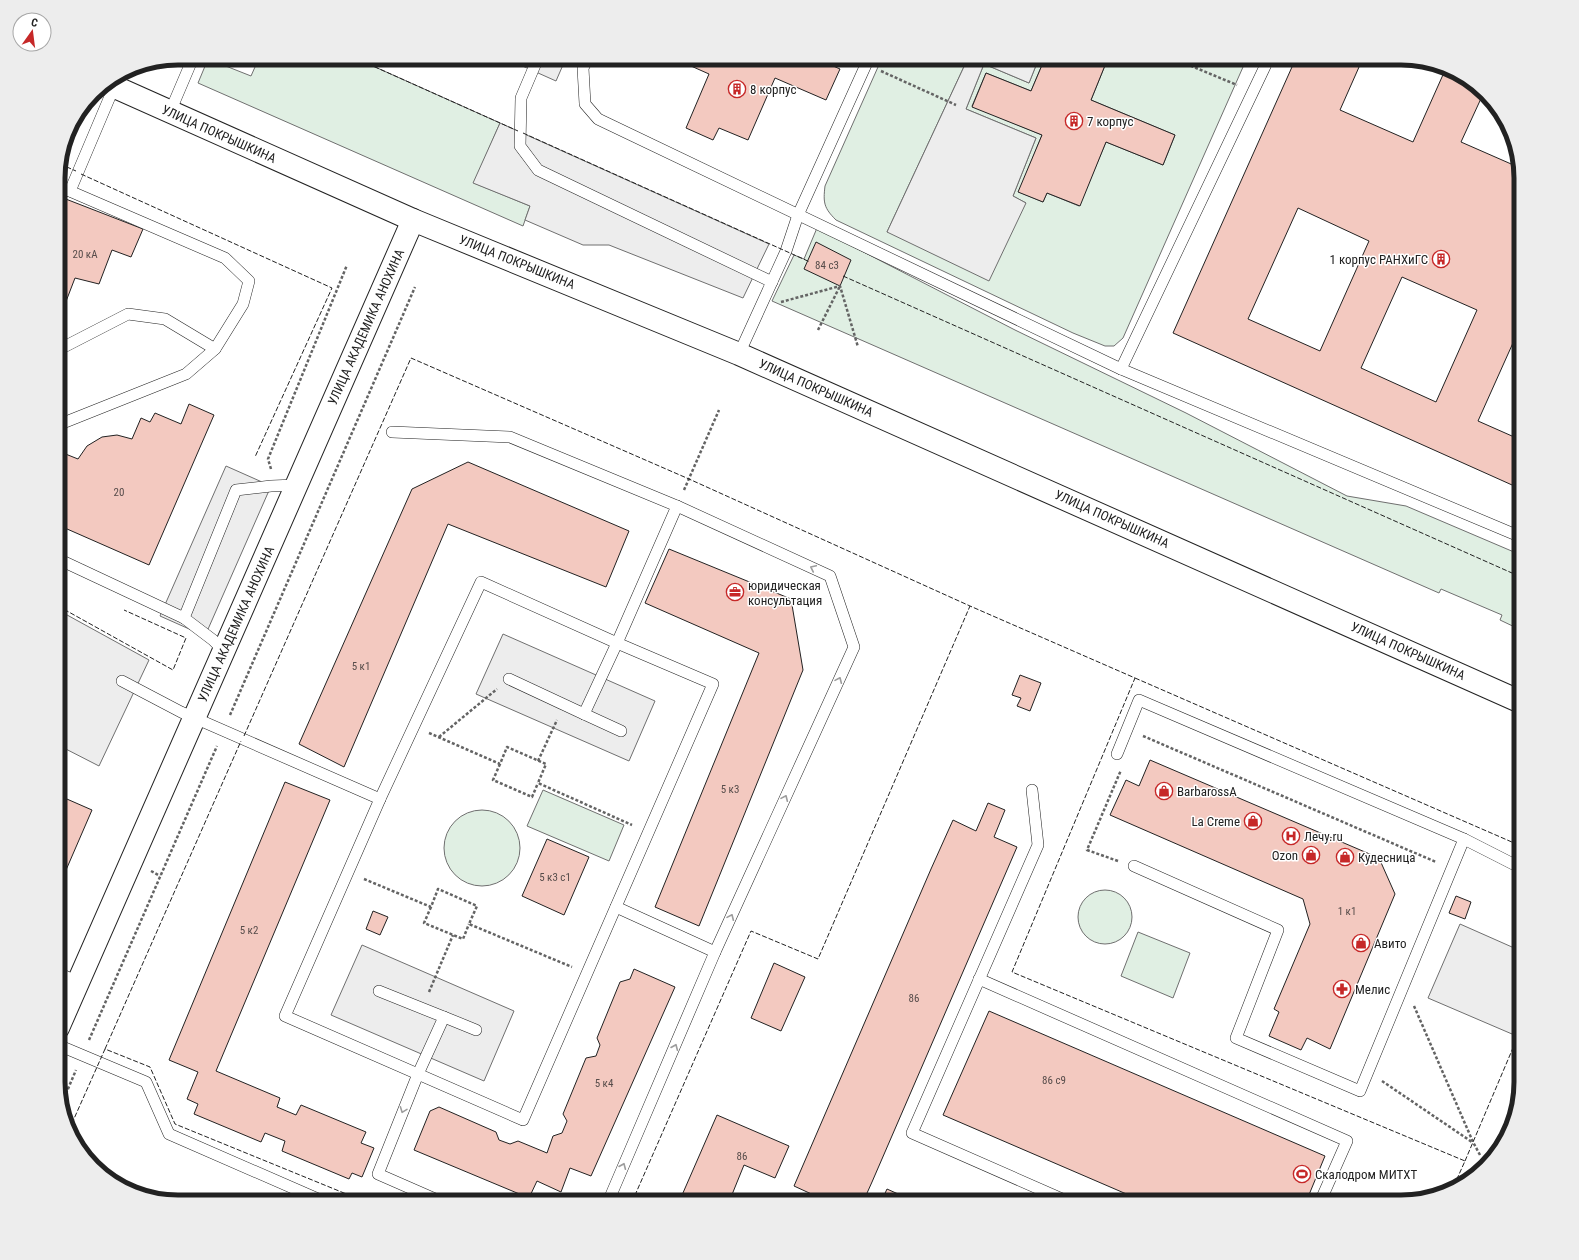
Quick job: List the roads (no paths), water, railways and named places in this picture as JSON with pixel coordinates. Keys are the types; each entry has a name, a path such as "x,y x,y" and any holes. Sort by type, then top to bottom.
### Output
{"main road":[{"name":"УЛИЦА ПОКРЫШКИНА","path":"112,86 413,220 739,354 1514,699"},
{"name":"УЛИЦА АКАДЕМИКА АНОХИНА","path":"65,1012 413,220"}],"lane":[{"path":"170,112 190,65"},
{"path":"535,65 522,98 520,146 538,170 772,282"},
{"path":"584,65 583,68 585,104 598,119 1121,369 1514,534"},
{"path":"739,354 786,251 798,215 866,65"},
{"path":"1121,369 1265,65"},
{"path":"70,191 109,88"},
{"path":"65,189 224,258 248,281 243,304 214,349 186,374 65,422"},
{"path":"65,346 128,314 165,319 214,349"},
{"path":"392,432 510,437 677,506 830,576 854,648 715,952 611,1195"},
{"path":"184,618 236,490 296,485"},
{"path":"584,714 677,506"},
{"path":"65,563 184,618 213,640 224,651"},
{"path":"481,582 617,643 713,684 523,1120 285,1016 380,800 481,582"},
{"path":"509,679 621,731"},
{"path":"122,681 181,712 380,800"},
{"path":"1117,754 1139,700 1464,839 1514,864"},
{"path":"1032,790 1038,845 912,1133 1053,1195"},
{"path":"1134,866 1278,930 1236,1038 1360,1091 1464,839"},
{"path":"616,907 715,952"},
{"path":"65,976 78,982"},
{"path":"979,979 1347,1141 1323,1195"},
{"path":"379,991 476,1030"},
{"path":"426,1195 378,1174 418,1074 444,1016"},
{"path":"65,1048 146,1082 169,1134 308,1195"}],"place":[{"name":"8 корпус","path":"737,89"},
{"name":"7 корпус","path":"1074,121"},
{"name":"1 корпус РАНХиГС","path":"1441,259"},
{"name":"юридическая консультация","path":"735,592"},
{"name":"BarbarossA","path":"1164,791"},
{"name":"La Creme","path":"1253,821"},
{"name":"Лечу.ru","path":"1291,836"},
{"name":"Ozon","path":"1311,855"},
{"name":"Кудесница","path":"1345,857"},
{"name":"Авито","path":"1361,943"},
{"name":"Мелис","path":"1342,989"},
{"name":"Скалодром МИТХТ","path":"1302,1174"}]}
